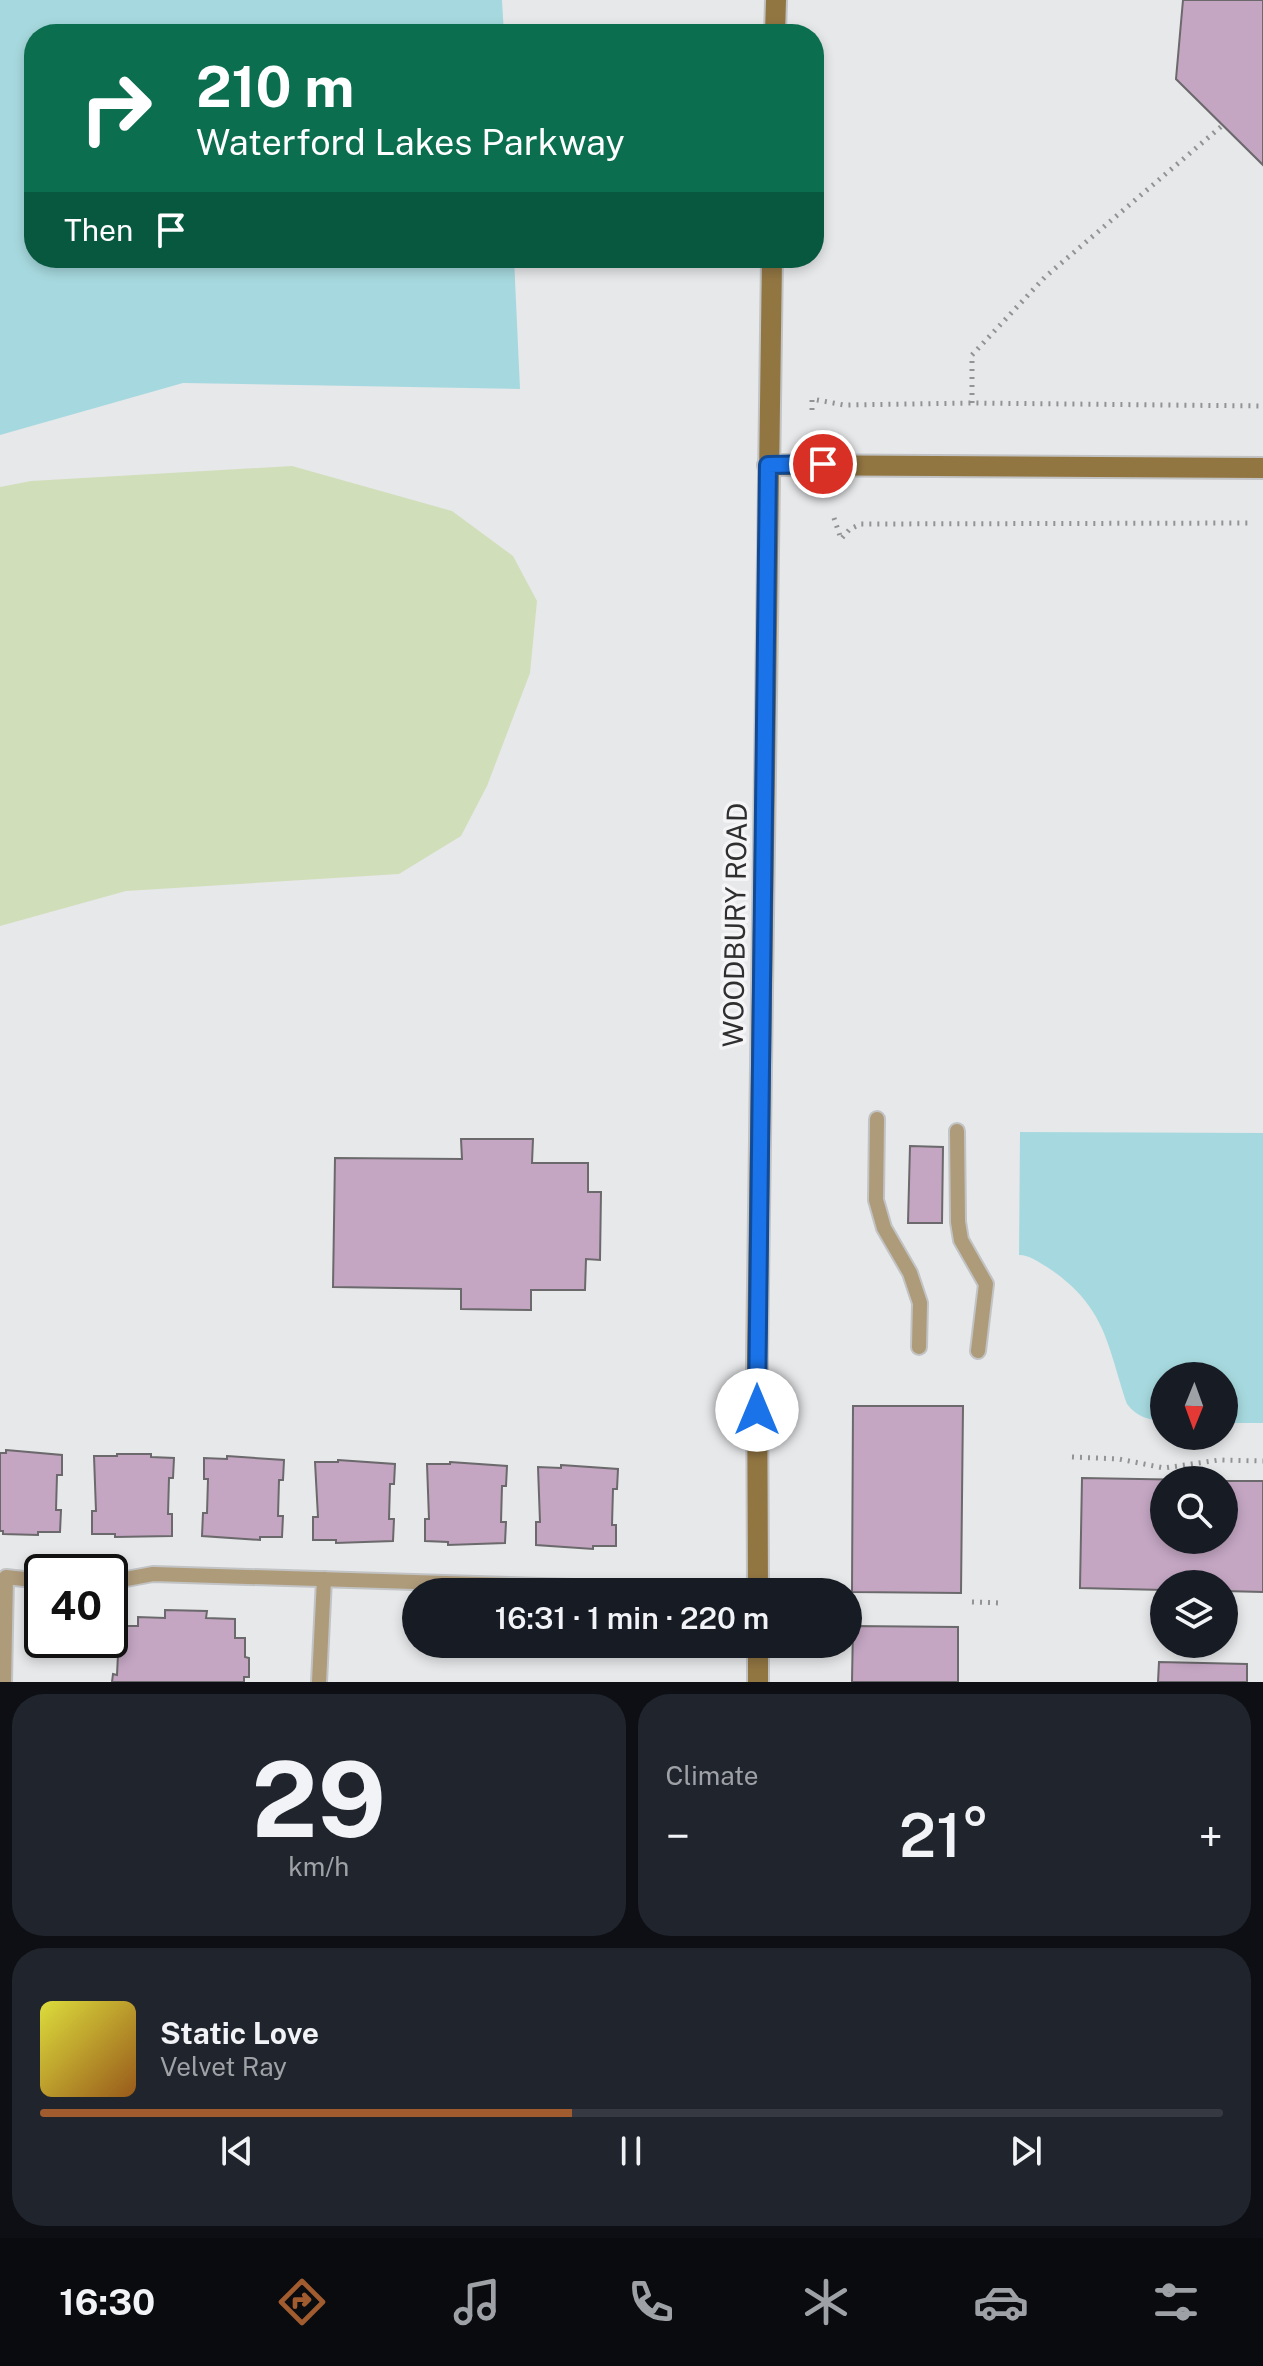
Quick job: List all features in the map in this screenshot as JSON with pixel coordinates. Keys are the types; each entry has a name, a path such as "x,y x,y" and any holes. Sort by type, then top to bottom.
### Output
{"street":[{"path":"775,24 776,0"},
{"name":"WOODBURY ROAD","path":"758,1578 757,1359 772,268"},
{"path":"768,465 1263,468"},
{"path":"758,1658 758,1682"}],"lane":[{"path":"877,1119 876,1200 884,1228 910,1273 920,1303 919,1347"},
{"path":"957,1131 961,1240 986,1284 978,1351"},
{"path":"128,1579 153,1574 402,1581"},
{"path":"4,1682 6,1577 24,1579"},
{"path":"319,1682 324,1579"}],"path":[{"path":"972,403 972,355 1045,277 1223,125"},
{"path":"812,410 812,399 844,405 1263,406"},
{"path":"834,518 841,539 850,529 861,524 1252,523"},
{"path":"1072,1457 1119,1459 1164,1468 1219,1460 1263,1461"},
{"path":"972,1602 1001,1603"}],"green space":[{"path":"292,466 452,511 513,556 537,601 530,673 487,786 461,836 399,874 126,891 0,926 0,487 31,481"}],"water":[{"path":"0,0 502,0 503,24 24,24 24,268 514,268 520,389 183,383 0,435"},
{"path":"1020,1132 1263,1133 1263,1423 1238,1423 1238,1362 1150,1362 1150,1419 1135,1412 1127,1404 1102,1328 1082,1296 1047,1267 1019,1255"}],"building":[{"path":"1183,0 1263,0 1263,165 1176,79"},
{"path":"461,1139 533,1139 532,1163 588,1163 588,1192 601,1192 600,1260 586,1259 585,1290 531,1290 531,1310 461,1309 461,1289 333,1287 335,1158 462,1159"},
{"path":"910,1146 943,1147 942,1223 908,1223"},
{"path":"853,1406 963,1406 961,1593 862,1592 862,1578 852,1578"},
{"path":"6,1450 62,1455 62,1475 57,1475 56,1510 61,1510 60,1532 38,1532 38,1535 3,1534 0,1531 0,1453 6,1453"},
{"path":"117,1454 174,1458 173,1478 169,1478 168,1514 172,1514 172,1536 115,1537 115,1534 92,1534 92,1511 96,1511 94,1456"},
{"path":"227,1456 284,1460 283,1480 279,1480 278,1516 283,1516 282,1537 260,1537 260,1540 202,1536 203,1513 207,1513 208,1479 204,1479 204,1458 227,1459"},
{"path":"338,1460 395,1464 394,1484 390,1484 389,1519 394,1519 393,1541 336,1543 336,1540 313,1540 313,1517 318,1517 315,1462"},
{"path":"450,1462 507,1466 506,1486 502,1486 501,1522 506,1522 505,1543 448,1545 448,1542 425,1541 425,1519 429,1519 427,1464"},
{"path":"561,1465 618,1469 617,1489 613,1489 612,1525 616,1525 616,1546 593,1546 593,1549 536,1545 536,1522 540,1522 538,1467 561,1468"},
{"path":"1082,1478 1150,1479 1150,1554 1238,1554 1238,1481 1263,1481 1263,1592 1238,1591 1238,1570 1150,1570 1150,1590 1080,1588"},
{"path":"165,1610 207,1611 206,1618 235,1619 235,1638 245,1638 249,1677 244,1677 244,1682 112,1682 113,1674 117,1675 118,1658 128,1658 128,1626 138,1626 138,1617 165,1618"},
{"path":"862,1626 958,1627 958,1682 852,1682 852,1658 862,1658"},
{"path":"1159,1662 1247,1664 1247,1682 1158,1682"}],"route":[{"path":"757,1410 768,465 823,464"}]}
